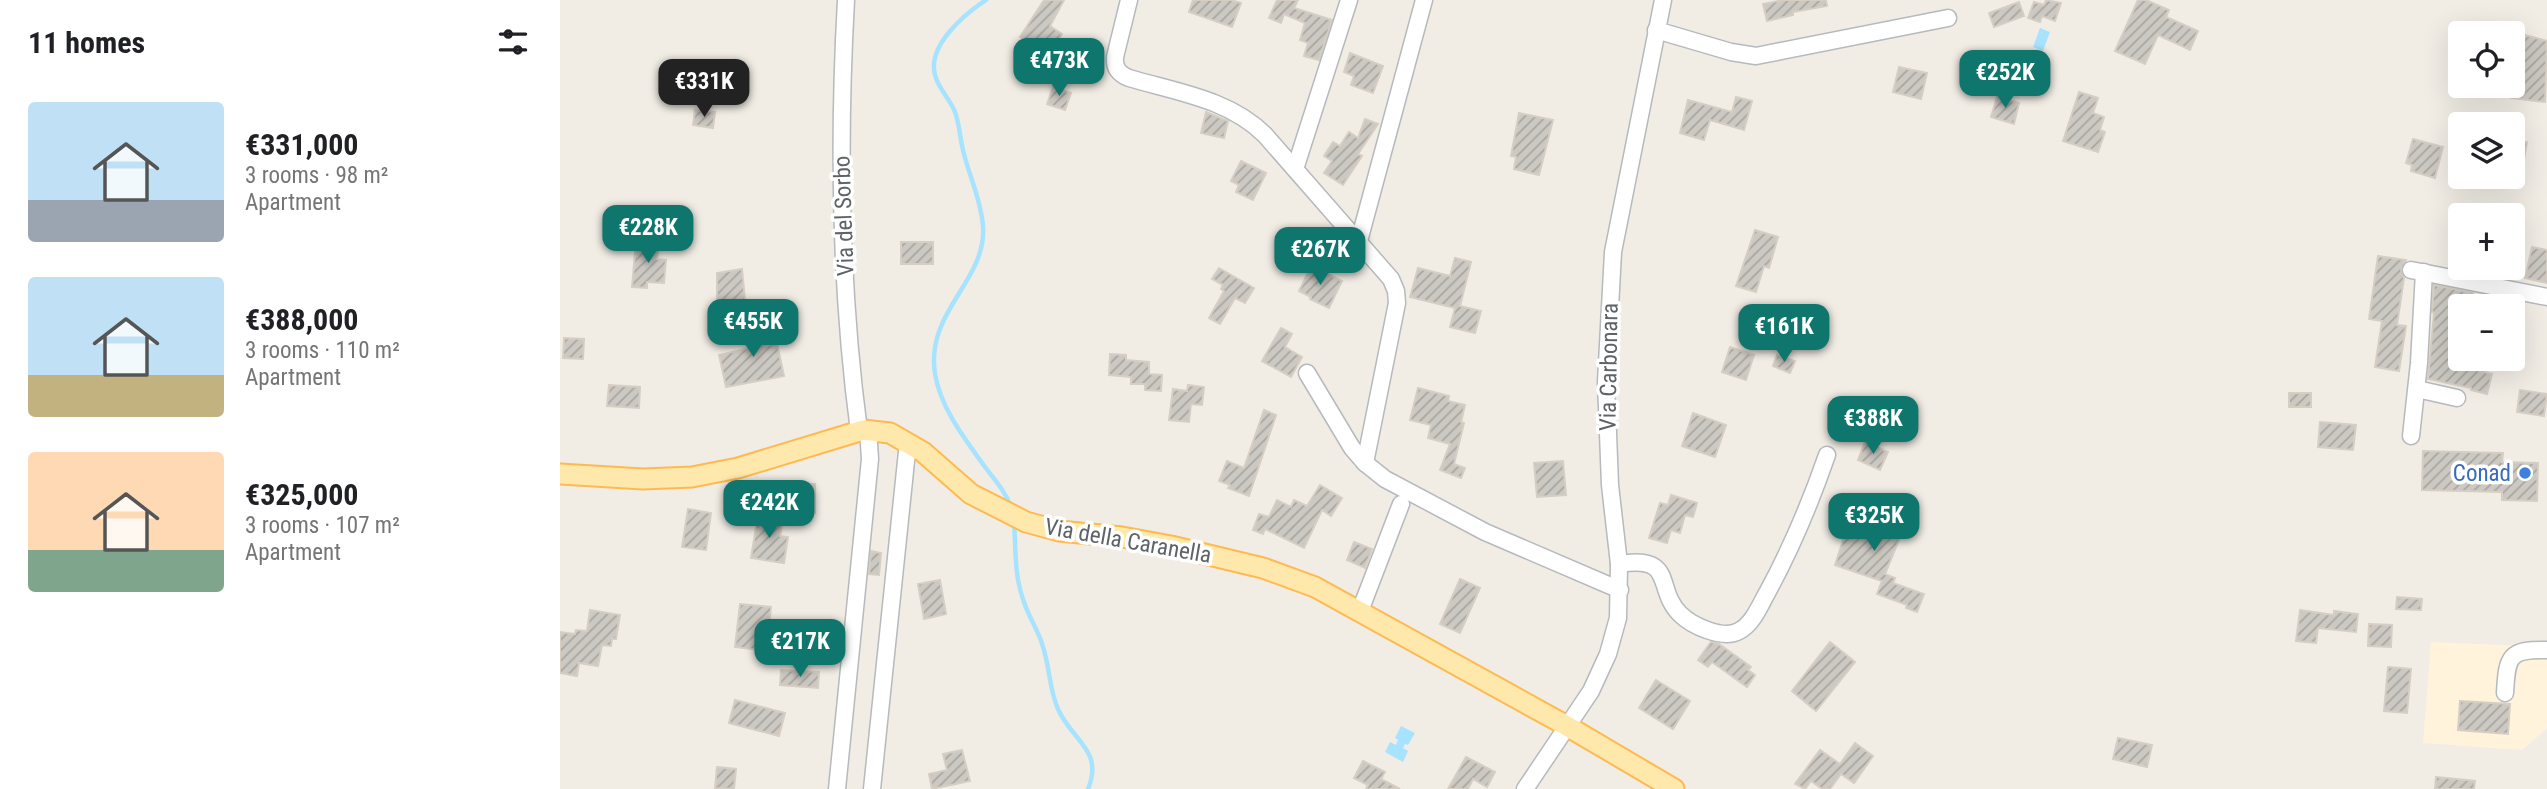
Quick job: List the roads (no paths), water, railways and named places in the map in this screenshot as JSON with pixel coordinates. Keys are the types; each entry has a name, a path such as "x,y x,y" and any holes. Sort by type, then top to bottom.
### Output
{"main road":[{"name":"Via della Caranella","path":"864,430 890,433 908,442 929,457 960,486 1018,519 1051,529 1148,541 1263,568 1304,582 1567,726 1674,789"},
{"path":"560,474 643,479 692,477 738,468 864,430"}],"street":[{"name":"Via del Sorbo","path":"837,789 870,459 851,367 841,155 846,0"},
{"path":"1129,0 1114,63 1118,72 1237,113 1260,131 1391,279 1397,297 1365,463"},
{"path":"1295,169 1349,0"},
{"path":"1359,241 1424,0"},
{"name":"Via Carbonara","path":"1525,789 1591,691 1608,654 1618,618 1619,564 1610,485 1606,382 1613,252 1663,0"},
{"path":"1656,30 1738,54 1756,56 1948,18"},
{"path":"2411,436 2417,388 2418,271 2547,297"},
{"path":"1307,373 1348,442 1365,463 1384,479 1485,533 1620,590"},
{"path":"2417,388 2457,398"},
{"path":"872,789 908,442"},
{"path":"1619,564 1639,562 1656,569 1666,583 1673,605 1689,621 1726,634 1741,631 1755,615 1796,539 1827,456"},
{"path":"1360,611 1401,504"},
{"path":"2505,692 2507,666 2512,656 2522,650 2547,650"}],"water":[{"path":"2040,28 2050,32 2043,51 2033,47"},
{"path":"1401,726 1415,733 1403,748 1408,751 1403,762 1385,752 1390,742 1396,745 1398,740 1395,738"}],"waterway":[{"path":"986,0 968,13 950,32 942,42 934,64 937,80 957,117 983,226 982,246 976,263 939,332 934,352 935,374 938,387 955,423 1003,491 1011,507"},
{"path":"1014,522 1018,582 1041,641 1058,709 1089,755 1092,776 1088,789"}],"place":[{"name":"Conad","path":"2525,473"}]}
